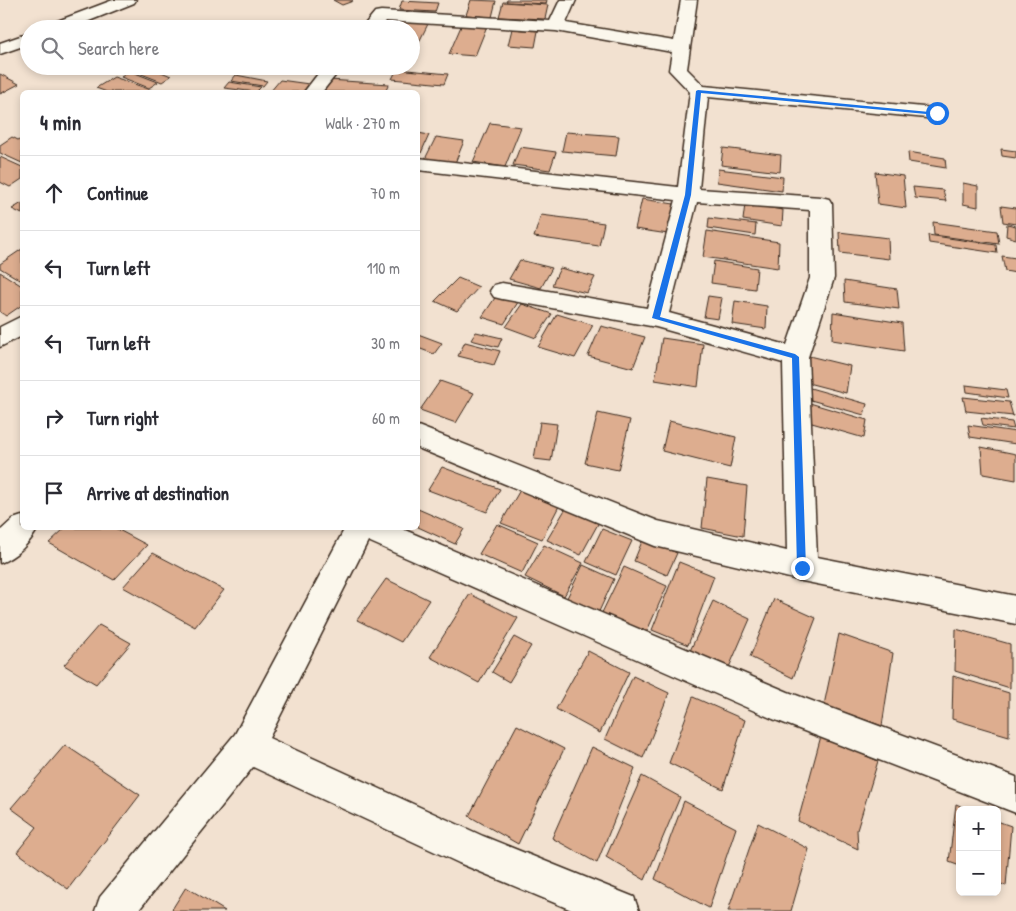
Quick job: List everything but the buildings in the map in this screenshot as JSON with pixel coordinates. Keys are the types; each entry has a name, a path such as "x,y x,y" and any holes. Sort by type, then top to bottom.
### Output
{"street":[{"path":"76,20 128,0"},
{"path":"556,26 568,0"},
{"path":"689,0 678,70 698,91 937,113"},
{"path":"377,20 381,16 556,26 681,48"},
{"path":"0,49 20,41"},
{"path":"315,90 326,75"},
{"path":"656,318 688,195 698,91"},
{"path":"420,164 688,195 821,204 822,278 795,357 802,568"},
{"path":"502,291 656,318 795,357"},
{"path":"0,338 20,327"},
{"path":"420,438 655,533 802,568 1016,610"},
{"path":"0,550 21,530"},
{"path":"114,911 247,746 359,530"},
{"path":"375,530 785,707 1016,795"},
{"path":"247,746 472,850 620,911"}],"route":[{"path":"802,568 795,357 656,318 688,195 698,91 937,113"}]}
